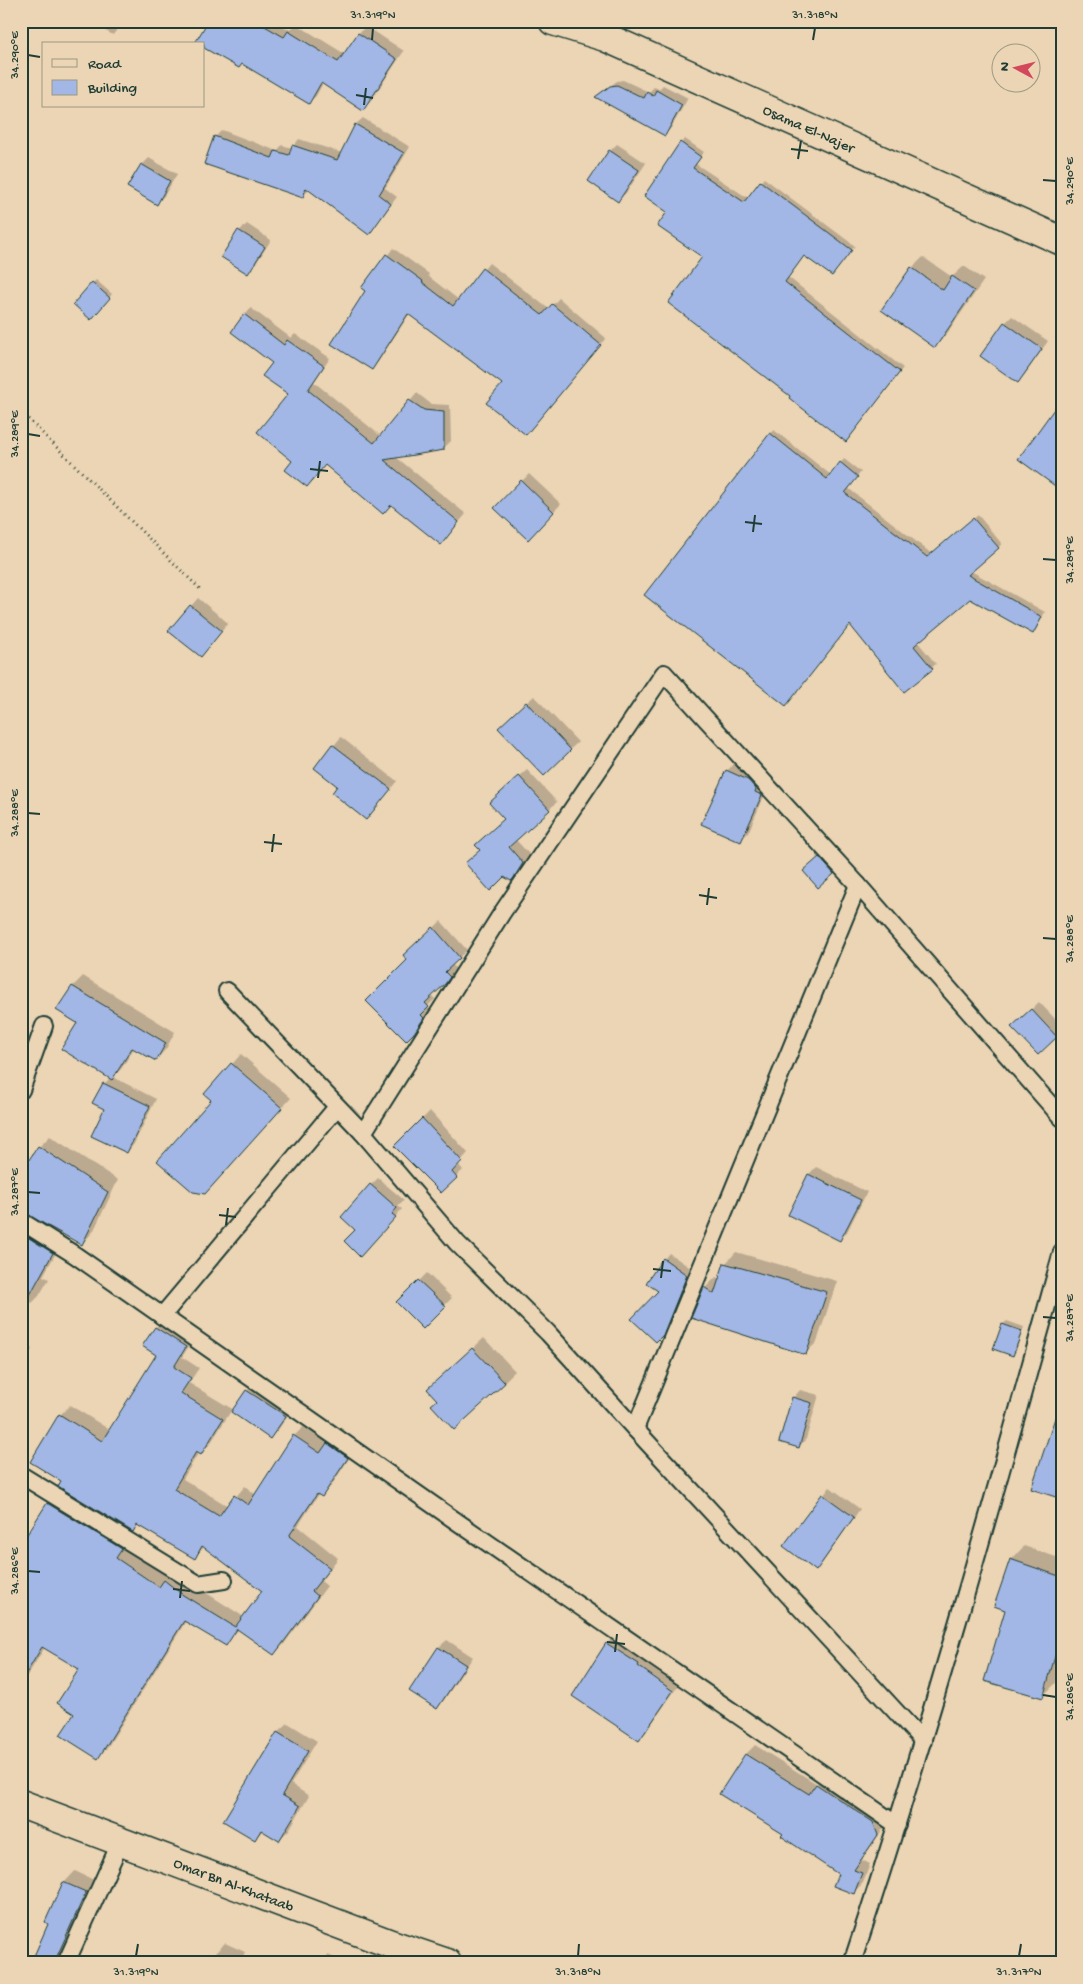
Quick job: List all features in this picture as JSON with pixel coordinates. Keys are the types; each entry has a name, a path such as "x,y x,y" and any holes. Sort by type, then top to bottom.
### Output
{"street":[{"name":"Osama El-Najer","path":"553,21 605,37 1062,241"},
{"name":"Omar Bn Al-Khataab","path":"21,1804 447,1963"}],"lane":[{"path":"363,1133 502,913 664,673 858,885 1062,1118"},
{"path":"634,1429 858,885"},
{"path":"228,991 363,1133 457,1243 548,1333 634,1429 923,1740"},
{"path":"21,1090 44,1026"},
{"path":"162,1316 337,1107"},
{"path":"21,1221 75,1255 898,1825"},
{"path":"852,1963 898,1825 1055,1306 1062,1252"},
{"path":"21,1475 198,1584 224,1580"},
{"path":"66,1963 120,1841"}],"path":[{"path":"21,412 202,591"}],"building":[{"path":"208,21 256,21 284,37 288,31 338,62 358,33 397,59 363,111 321,83 309,104 242,64 239,68 205,49 205,42 196,42"},
{"path":"617,85 644,98 647,92 653,96 656,90 682,105 665,136 595,97 610,86"},
{"path":"355,124 404,153 379,195 391,204 369,235 306,188 303,198 204,164 214,136 272,158 275,151 289,155 292,145 337,160"},
{"path":"680,142 701,157 693,168 744,202 760,181 852,250 832,276 804,256 785,282 900,372 846,442 789,398 790,396 668,303 702,257 657,226 667,212 644,196"},
{"path":"609,150 639,170 618,202 588,181"},
{"path":"141,164 170,181 157,205 127,187"},
{"path":"238,230 265,247 248,274 221,257"},
{"path":"386,254 453,306 482,268 542,315 552,304 601,345 526,435 486,403 502,384 408,314 372,370 331,344 365,291 361,288"},
{"path":"911,267 943,290 952,276 974,291 935,348 881,310"},
{"path":"92,282 110,298 91,320 73,304"},
{"path":"244,314 284,345 287,340 324,366 308,390 374,443 409,400 424,410 444,412 444,450 384,460 459,522 441,545 391,505 383,514 325,465 307,487 285,470 292,461 257,432 288,394 262,376 272,363 231,332"},
{"path":"1004,322 1042,349 1018,383 980,356"},
{"path":"1062,398 1062,491 1018,459"},
{"path":"770,433 827,479 840,462 858,477 845,493 927,557 973,518 999,548 968,575 1042,617 1033,634 970,599 914,646 933,669 904,692 850,625 786,706 644,595"},
{"path":"521,480 554,512 528,540 494,508"},
{"path":"190,605 222,631 201,657 168,631"},
{"path":"526,702 571,750 544,776 498,728"},
{"path":"332,744 391,789 366,820 332,793 337,786 314,768"},
{"path":"726,770 748,780 756,789 755,792 762,795 741,842 701,824"},
{"path":"519,776 550,810 509,847 523,863 513,879 511,881 504,877 490,891 465,863 480,850 475,845 504,819 489,803"},
{"path":"819,857 834,874 818,888 803,871"},
{"path":"433,927 460,958 445,972 450,977 425,1003 429,1007 421,1015 424,1018 406,1041 366,1001 407,960 403,955"},
{"path":"72,986 166,1043 156,1061 132,1048 112,1080 61,1049 77,1023 56,1010"},
{"path":"1031,1009 1057,1037 1038,1055 1011,1027"},
{"path":"231,1063 282,1108 205,1194 193,1192 157,1161 211,1100 204,1094"},
{"path":"103,1083 150,1106 127,1153 91,1136 104,1109 92,1103"},
{"path":"422,1118 462,1161 452,1172 457,1178 441,1193 394,1146"},
{"path":"38,1146 108,1192 82,1245 21,1211 21,1172"},
{"path":"808,1174 861,1200 840,1241 788,1215"},
{"path":"370,1184 397,1208 392,1214 396,1217 360,1257 344,1241 355,1230 341,1217"},
{"path":"21,1233 53,1253 21,1311"},
{"path":"663,1258 687,1275 663,1335 656,1342 631,1319 658,1291 646,1283"},
{"path":"724,1263 827,1292 806,1355 691,1318 704,1287 714,1294"},
{"path":"418,1280 446,1306 423,1329 396,1302"},
{"path":"1002,1324 1022,1331 1013,1356 993,1349"},
{"path":"155,1327 186,1347 174,1367 191,1378 181,1393 223,1419 201,1455 196,1452 174,1489 219,1516 234,1495 248,1505 293,1435 320,1453 327,1443 348,1458 322,1497 317,1494 289,1536 330,1568 312,1591 318,1596 274,1655 237,1629 226,1646 184,1621 98,1759 60,1735 74,1714 57,1703 79,1669 42,1647 21,1682 21,1544 47,1503 122,1549 116,1558 159,1587 164,1580 183,1595 235,1627 262,1591 202,1546 195,1559 137,1525 133,1532 58,1486 61,1481 30,1462 59,1414 102,1441 156,1355 142,1346"},
{"path":"472,1348 505,1383 454,1430 431,1405 437,1400 427,1389"},
{"path":"246,1390 286,1416 270,1439 231,1412"},
{"path":"792,1397 812,1403 799,1448 779,1442"},
{"path":"1058,1409 1062,1410 1062,1499 1031,1489"},
{"path":"822,1494 854,1517 816,1571 783,1546"},
{"path":"1010,1559 1062,1577 1062,1632 1043,1698 984,1681 1005,1610 994,1606"},
{"path":"606,1643 639,1664 638,1666 673,1691 639,1741 572,1696"},
{"path":"438,1647 466,1665 437,1709 409,1691"},
{"path":"277,1732 308,1751 282,1795 300,1806 279,1841 261,1830 255,1840 223,1821"},
{"path":"745,1754 809,1794 816,1784 873,1822 878,1835 854,1870 862,1873 854,1894 833,1886 838,1874 781,1836 783,1834 719,1794"},
{"path":"63,1882 86,1892 54,1963 31,1963 48,1924 45,1922"}]}
